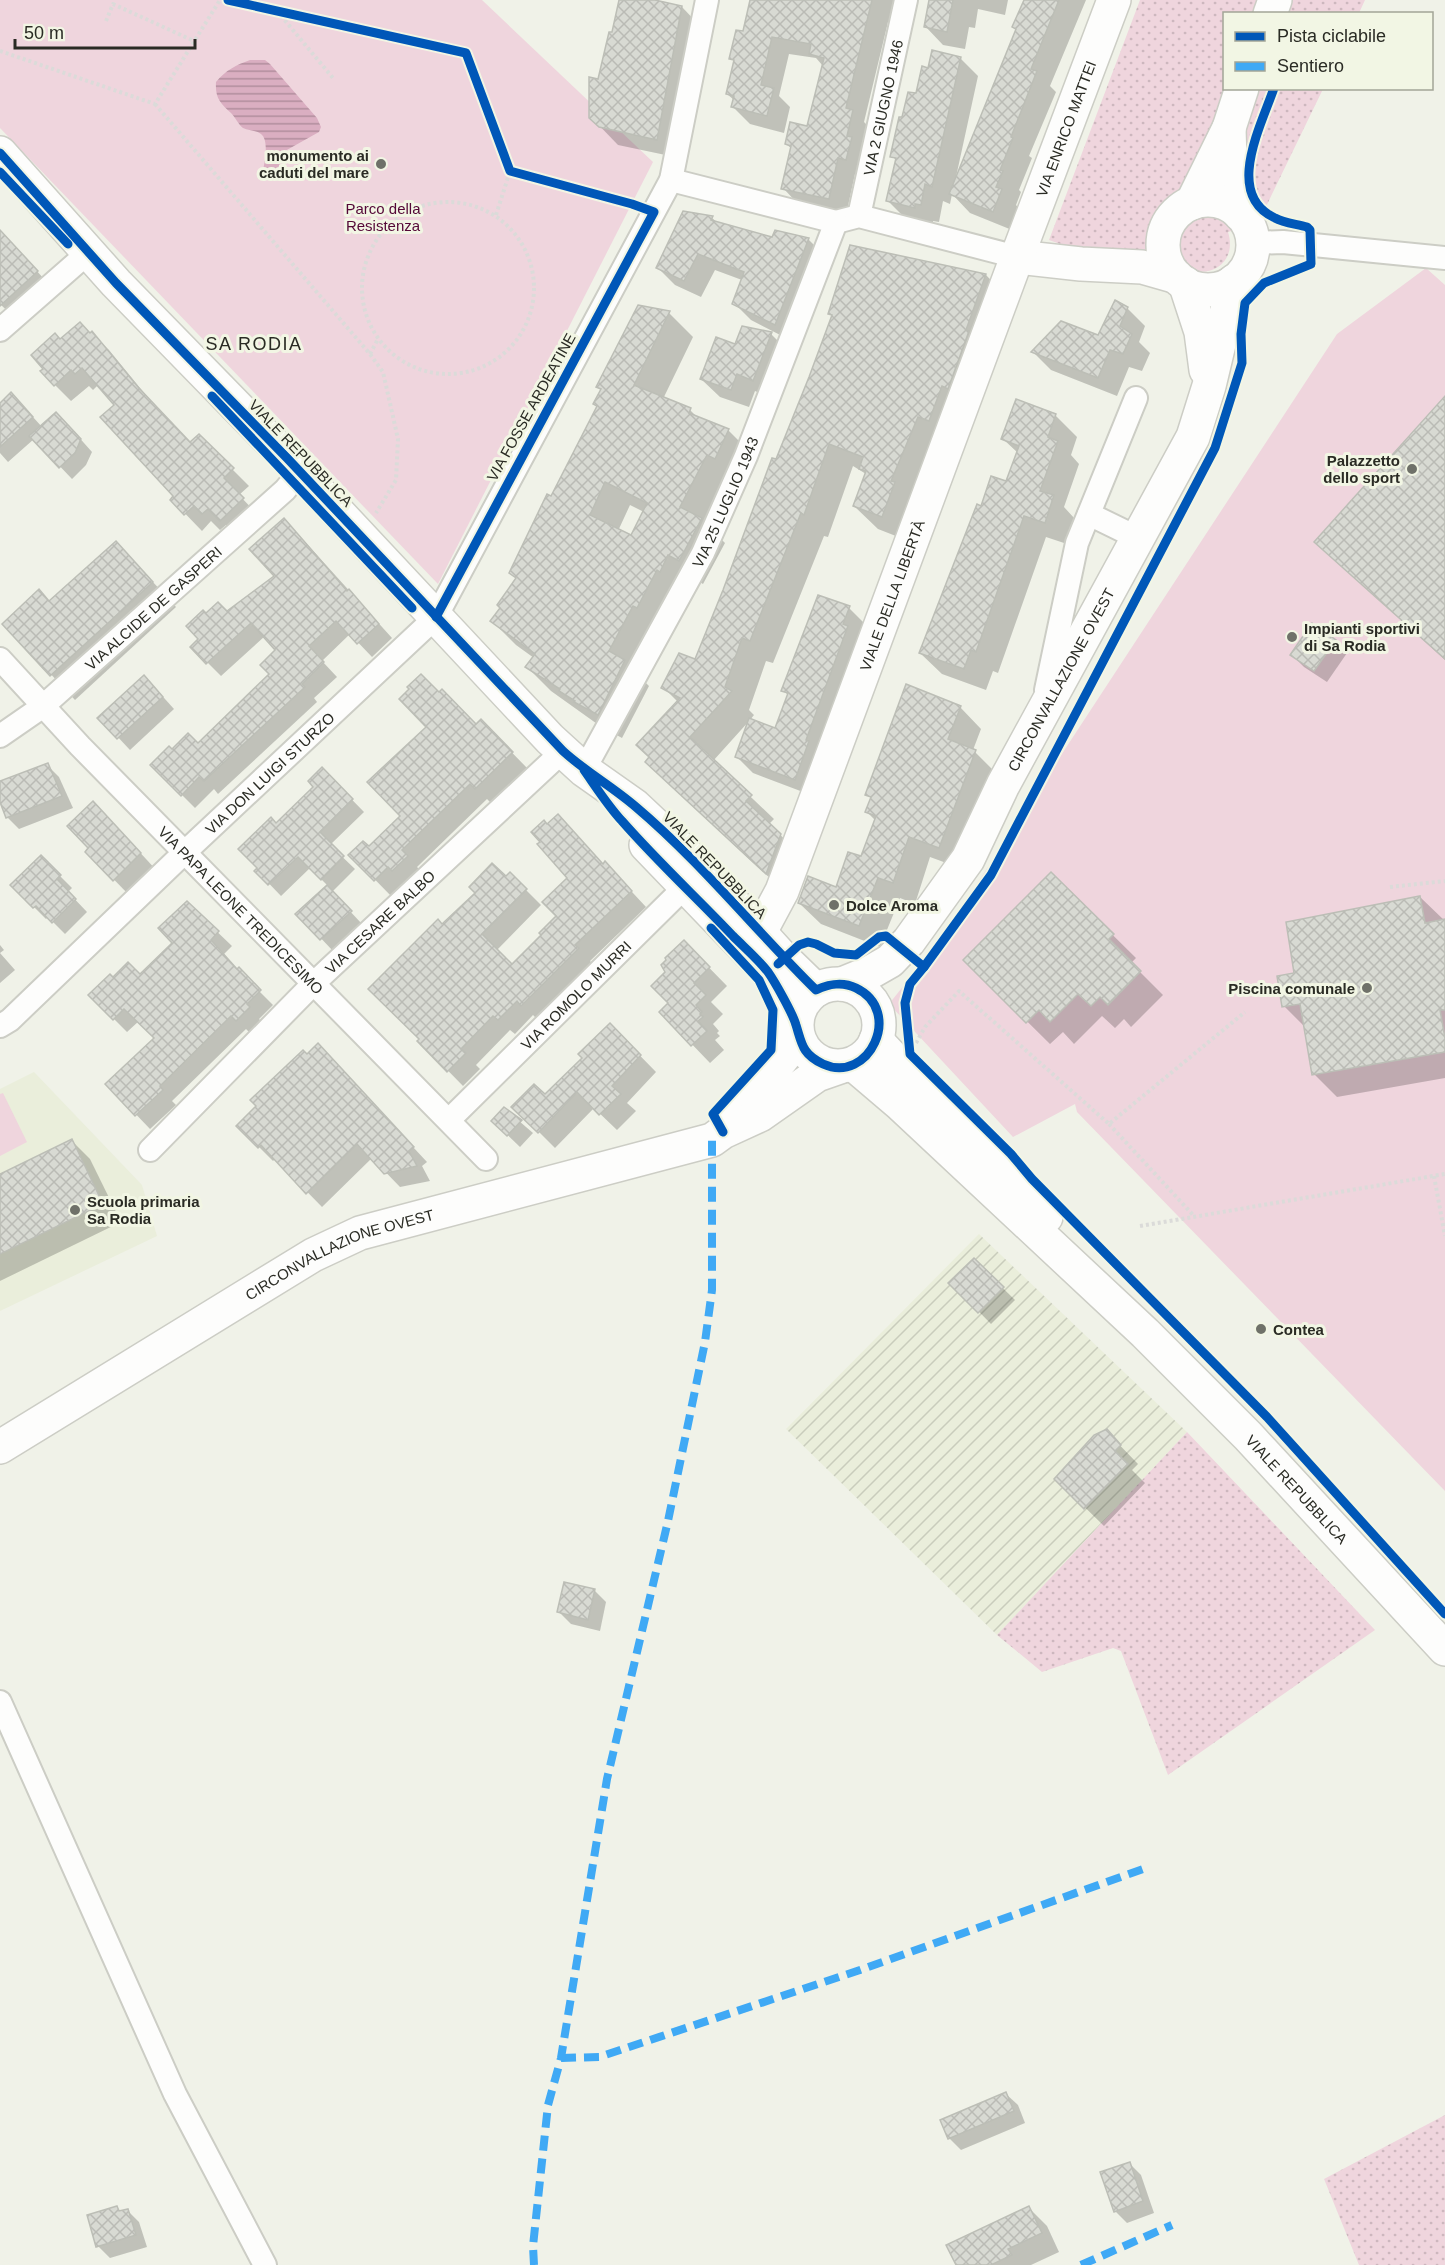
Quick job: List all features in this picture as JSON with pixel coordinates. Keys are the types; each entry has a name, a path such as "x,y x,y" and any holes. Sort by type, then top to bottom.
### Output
{"street":[{"name":"VIA FOSSE ARDEATINE","path":"436,617 671,180 707,0"},
{"name":"VIA 2 GIUGNO 1946","path":"859,216 906,0"},
{"name":"VIA ENRICO MATTEI","path":"1017,257 1114,0"},
{"path":"1192,203 1229,128 1241,90"},
{"path":"671,180 836,222 859,216 1017,257 1081,264 1142,267 1181,280 1194,287 1214,289 1234,281 1248,264 1247,228 1230,160 1229,128"},
{"name":"VIALE REPUBBLICA","path":"0,153 116,283 574,761 635,806 769,974 796,1024"},
{"path":"1181,280 1170,270 1163,251 1165,231 1175,214 1192,203 1211,200 1222,202 1247,228 1283,242 1445,258"},
{"name":"VIA 25 LUGLIO 1943","path":"574,761 703,553 746,456 836,222"},
{"path":"1081,264 1134,248 1165,231"},
{"path":"0,330 89,252"},
{"name":"VIALE DELLA LIBERTÀ","path":"760,932 782,891 1017,257"},
{"name":"CIRCONVALLAZIONE OVEST","path":"1181,280 1201,332 1209,386"},
{"name":"CIRCONVALLAZIONE OVEST","path":"829,987 869,974 890,961 909,941 968,859 1003,785 1193,437 1209,386 1234,281"},
{"path":"1040,718 1077,543 1136,398"},
{"name":"VIA ALCIDE DE GASPERI","path":"0,736 42,707 285,490 299,473"},
{"path":"1089,514 1138,538"},
{"name":"VIA DON LUIGI STURZO","path":"0,1026 10,1020 184,852 436,617"},
{"name":"VIA PAPA LEONE TREDICESIMO","path":"0,659 42,707 486,1159"},
{"name":"VIA CESARE BALBO","path":"150,1150 314,984 574,761"},
{"name":"VIALE REPUBBLICA","path":"694,878 829,987"},
{"name":"VIA ROMOLO MURRI","path":"449,1120 694,878"},
{"path":"890,961 898,1040"},
{"path":"718,1136 789,1050 799,1010 806,998 829,987 856,987 875,1006 898,1040"},
{"path":"796,1024 798,1037 804,1050 826,1066 847,1066 898,1040"},
{"name":"VIALE REPUBBLICA","path":"898,1040 891,1057 921,1081 1014,1180 1145,1333"},
{"name":"VIALE REPUBBLICA","path":"847,1066 900,1104 1145,1333 1248,1436 1445,1648"},
{"name":"CIRCONVALLAZIONE OVEST","path":"0,1447 313,1255 360,1233 718,1136 760,1115 817,1074 847,1066"},
{"path":"0,1702 175,2094 265,2265"}],"path":[{"path":"155,104 220,0"},
{"path":"228,0 466,53 510,171 496,215"},
{"path":"106,21 113,4 194,41"},
{"path":"277,11 333,78"},
{"path":"0,51 155,104 370,354 383,372 398,439 396,480 373,517"},
{"path":"510,171 654,212"},
{"path":"438,201 468,203 496,215 516,234 530,257 535,285 532,312 520,337 501,357 477,370 450,375 423,371 398,358 378,339 364,312 361,282 368,253 385,227 409,209 438,201"},
{"path":"370,354 378,339"},
{"path":"1390,887 1445,881"},
{"path":"898,1040 925,1027 959,991 1109,1124 1194,1216"},
{"path":"1109,1124 1245,1012"},
{"path":"1140,1226 1445,1174"},
{"path":"1434,1176 1445,1236"}],"shaded area":[{"path":"250,60 265,60 270,64 317,118 321,127 319,132 285,151 275,176 268,175 263,170 266,151 263,137 241,126 221,103 216,92 216,82 220,78 232,68"},
{"name":"Scuola primaria Sa Rodia","path":"34,1072 142,1185 157,1236 0,1311 0,1089"},
{"path":"979,1234 1187,1432 997,1635 786,1429"}],"green space":[{"name":"Parco della Resistenza","path":"0,0 482,0 653,162 438,584 0,128"},
{"path":"1140,0 1365,0 1359,12 1223,12 1223,90 1323,90 1258,223 1228,232 1230,246 1227,258 1220,266 1210,271 1199,272 1188,268 1178,260 1171,247 1113,263 1049,240"},
{"name":"Impianti sportivi di Sa Rodia","path":"1426,268 1445,285 1445,1491 1077,1112 1075,1104 1013,1137 889,1004 940,940 1337,334"},
{"path":"3,1093 27,1142 0,1156 0,1094"},
{"path":"1187,1432 1375,1630 1168,1775 1121,1651 1113,1648 1042,1672 997,1635"},
{"path":"1445,2115 1445,2265 1359,2265 1324,2179"}],"building":[{"path":"619,0 655,0 682,6 657,140 599,127 589,118 589,77 598,79"},
{"path":"750,0 872,0 846,108 853,110 847,136 852,137 846,160 838,158 829,199 781,189 791,146 785,144 790,122 807,126 824,58 809,54 811,44 772,37 761,85 774,88 767,116 731,107 734,96 726,94 734,60 729,59 736,30 743,31"},
{"path":"929,0 953,0 947,32 924,27"},
{"path":"1024,0 1059,0 1031,69 1037,71 1000,170 1003,171 996,187 1002,189 993,212 949,194 1016,29 1012,27"},
{"path":"932,50 961,57 932,187 925,184 921,205 915,204 915,208 886,201 896,158 890,157 899,117 902,117 908,92 916,93 922,66 928,68"},
{"path":"683,211 713,216 711,220 772,237 775,230 809,238 775,325 732,304 744,272 698,254 684,281 656,268"},
{"path":"0,230 38,271 0,306"},
{"path":"850,245 986,274 948,389 942,386 929,421 918,417 891,481 895,482 882,517 853,506 866,471 859,469 863,457 829,444 804,515 801,513 750,641 742,638 725,687 732,691 690,737 752,795 746,801 781,834 766,874 645,762 649,757 636,745 680,698 661,688 679,653 695,659 772,458 776,459 809,377 832,315 828,314"},
{"path":"1115,300 1128,307 1120,326 1132,334 1123,354 1110,350 1098,378 1031,352 1061,321 1098,335"},
{"path":"638,305 670,311 634,385 691,408 689,413 729,429 715,459 707,455 680,507 702,518 679,561 668,555 660,572 657,570 637,608 633,606 609,651 625,660 598,715 574,702 559,691 560,689 525,667 535,654 490,621 500,608 497,605 516,578 509,573 547,494 551,496 597,406 593,404 601,389 596,387","holes":["605,482 647,503 631,535 590,515"]},
{"path":"80,322 90,333 92,331 138,387 190,442 199,434 234,468 224,478 244,498 220,521 208,509 202,514 194,506 184,515 170,500 173,496 100,417 114,405 82,368 75,374 71,370 54,386 40,371 43,369 31,355 55,333 60,339"},
{"path":"742,326 772,332 753,381 737,374 731,390 700,379 716,337 735,344"},
{"path":"11,392 33,417 0,447 0,403"},
{"name":"Palazzetto dello sport","path":"1445,396 1445,659 1314,542"},
{"path":"1016,399 1056,414 1048,437 1058,441 1040,491 1054,495 1045,523 1024,516 976,652 971,650 964,669 919,653 977,504 981,506 991,476 1006,481 1019,446 1001,439"},
{"path":"56,412 81,439 75,453 59,468 29,436"},
{"path":"284,518 347,591 349,589 379,624 357,644 336,621 309,646 324,662 302,684 305,687 204,781 199,777 181,796 150,765 169,746 172,749 188,733 198,743 269,674 260,665 275,650 251,623 206,664 190,647 198,639 186,626 203,610 206,613 218,602 227,611 274,576 249,549"},
{"path":"116,541 153,582 50,676 2,624 39,589 49,601"},
{"path":"818,595 850,606 843,624 848,626 806,740 809,741 795,780 735,757 749,718 775,728 788,693 781,691"},
{"path":"1312,623 1336,640 1314,671 1290,655"},
{"path":"421,674 439,692 442,689 476,724 481,719 513,752 475,789 470,784 402,850 408,856 392,871 388,867 374,881 348,855 363,841 369,846 400,816 367,782 426,727 399,699 409,689 407,687"},
{"path":"144,675 163,697 117,739 97,718"},
{"path":"906,684 961,706 948,739 976,750 939,848 909,837 893,883 878,878 859,926 798,903 808,876 836,887 848,852 861,856 876,816 865,812 871,797 865,795"},
{"path":"48,763 62,796 6,818 0,802 0,781"},
{"path":"322,767 353,799 320,832 344,856 321,880 298,857 268,885 254,871 257,868 238,849 271,817 276,823 313,787 308,781"},
{"path":"93,801 141,853 113,881 85,852 88,848 67,826"},
{"path":"558,814 603,864 605,861 632,891 575,945 579,948 521,1006 517,1001 498,1020 493,1016 461,1049 466,1053 447,1072 417,1041 419,1039 368,989 438,919 442,924 475,893 469,887 492,863 506,876 510,872 527,889 482,934 512,964 556,916 542,902 567,878 537,844 540,842 531,832 544,820 547,824"},
{"path":"41,855 61,875 57,879 76,899 52,923 36,906 33,908 10,885"},
{"path":"1051,872 1114,934 1109,939 1141,971 1108,1005 1100,997 1091,1006 1078,994 1050,1022 1039,1010 1026,1023 963,960"},
{"path":"327,885 352,911 320,940 295,914"},
{"name":"Piscina comunale","path":"1420,896 1425,923 1445,919 1445,1010 1440,1010 1445,1052 1312,1075 1300,1004 1282,1007 1277,976 1294,973 1286,922"},
{"path":"187,901 219,931 211,940 237,969 239,967 261,990 247,1004 250,1007 236,1021 231,1016 160,1086 163,1090 135,1116 105,1084 154,1038 124,1009 113,1020 88,995 110,974 113,977 128,962 140,974 172,943 158,928"},
{"path":"684,940 710,967 694,983 706,995 696,1005 703,1017 698,1021 707,1031 691,1046 659,1012 668,1003 651,986 665,972 661,965 666,960 665,958"},
{"path":"610,1023 641,1055 612,1086 621,1094 599,1115 577,1092 538,1133 511,1107 534,1084 545,1094 582,1058 578,1054"},
{"path":"318,1043 414,1147 409,1151 417,1166 384,1174 357,1144 306,1194 261,1145 258,1148 236,1126 256,1106 250,1100 303,1050 307,1054"},
{"path":"504,1107 522,1120 507,1136 491,1121"},
{"path":"72,1139 103,1204 0,1254 0,1174"},
{"path":"974,1258 1004,1287 978,1313 948,1283"},
{"path":"1107,1429 1121,1445 1115,1451 1128,1464 1084,1509 1054,1479 1094,1435"},
{"path":"564,1582 595,1589 588,1620 557,1612"},
{"path":"1006,2092 1014,2111 948,2139 940,2120"},
{"path":"1130,2162 1143,2201 1114,2212 1100,2172"},
{"path":"117,2206 119,2211 128,2209 136,2235 96,2247 87,2215"},
{"path":"1029,2206 1042,2233 1008,2249 1012,2255 991,2265 956,2265 946,2245"}],"marked path":[{"path":"534,2265 533,2246 548,2105 561,2058 607,1779 668,1521 705,1342 712,1290 712,1140"},
{"path":"561,2058 599,2057 857,1971 1143,1869"},
{"path":"1081,2265 1172,2225"}],"cycle path":[{"path":"228,0 466,53 510,171 654,212 436,617"},
{"path":"924,967 991,875 1215,448 1242,363 1241,334 1245,303 1264,283 1311,264 1310,230 1307,227 1275,218 1260,207 1252,193 1249,177 1250,159 1273,90"},
{"path":"0,153 116,283 287,458 563,751 660,828 816,990 841,984 856,988 870,999 878,1013 879,1028 875,1042 866,1055 854,1064 840,1068 823,1064 807,1052 791,1013 768,972 635,836 584,770"},
{"path":"0,172 68,244"},
{"path":"212,396 412,608"},
{"path":"711,928 759,980 773,1010 771,1050 713,1114 723,1132"},
{"path":"778,964 799,945 808,942 834,953 856,955 879,937 886,936 924,967 910,984 905,1003 910,1054 1011,1154 1032,1179 1267,1417 1445,1614"}],"place":[{"name":"monumento ai caduti del mare","path":"381,164"},
{"name":"Palazzetto dello sport","path":"1412,469"},
{"name":"Impianti sportivi di Sa Rodia","path":"1292,637"},
{"name":"Dolce Aroma","path":"834,905"},
{"name":"Piscina comunale","path":"1367,988"},
{"name":"Scuola primaria Sa Rodia","path":"75,1210"},
{"name":"Contea","path":"1261,1329"}],"district":[{"name":"SA RODIA","path":"254,344"}]}
